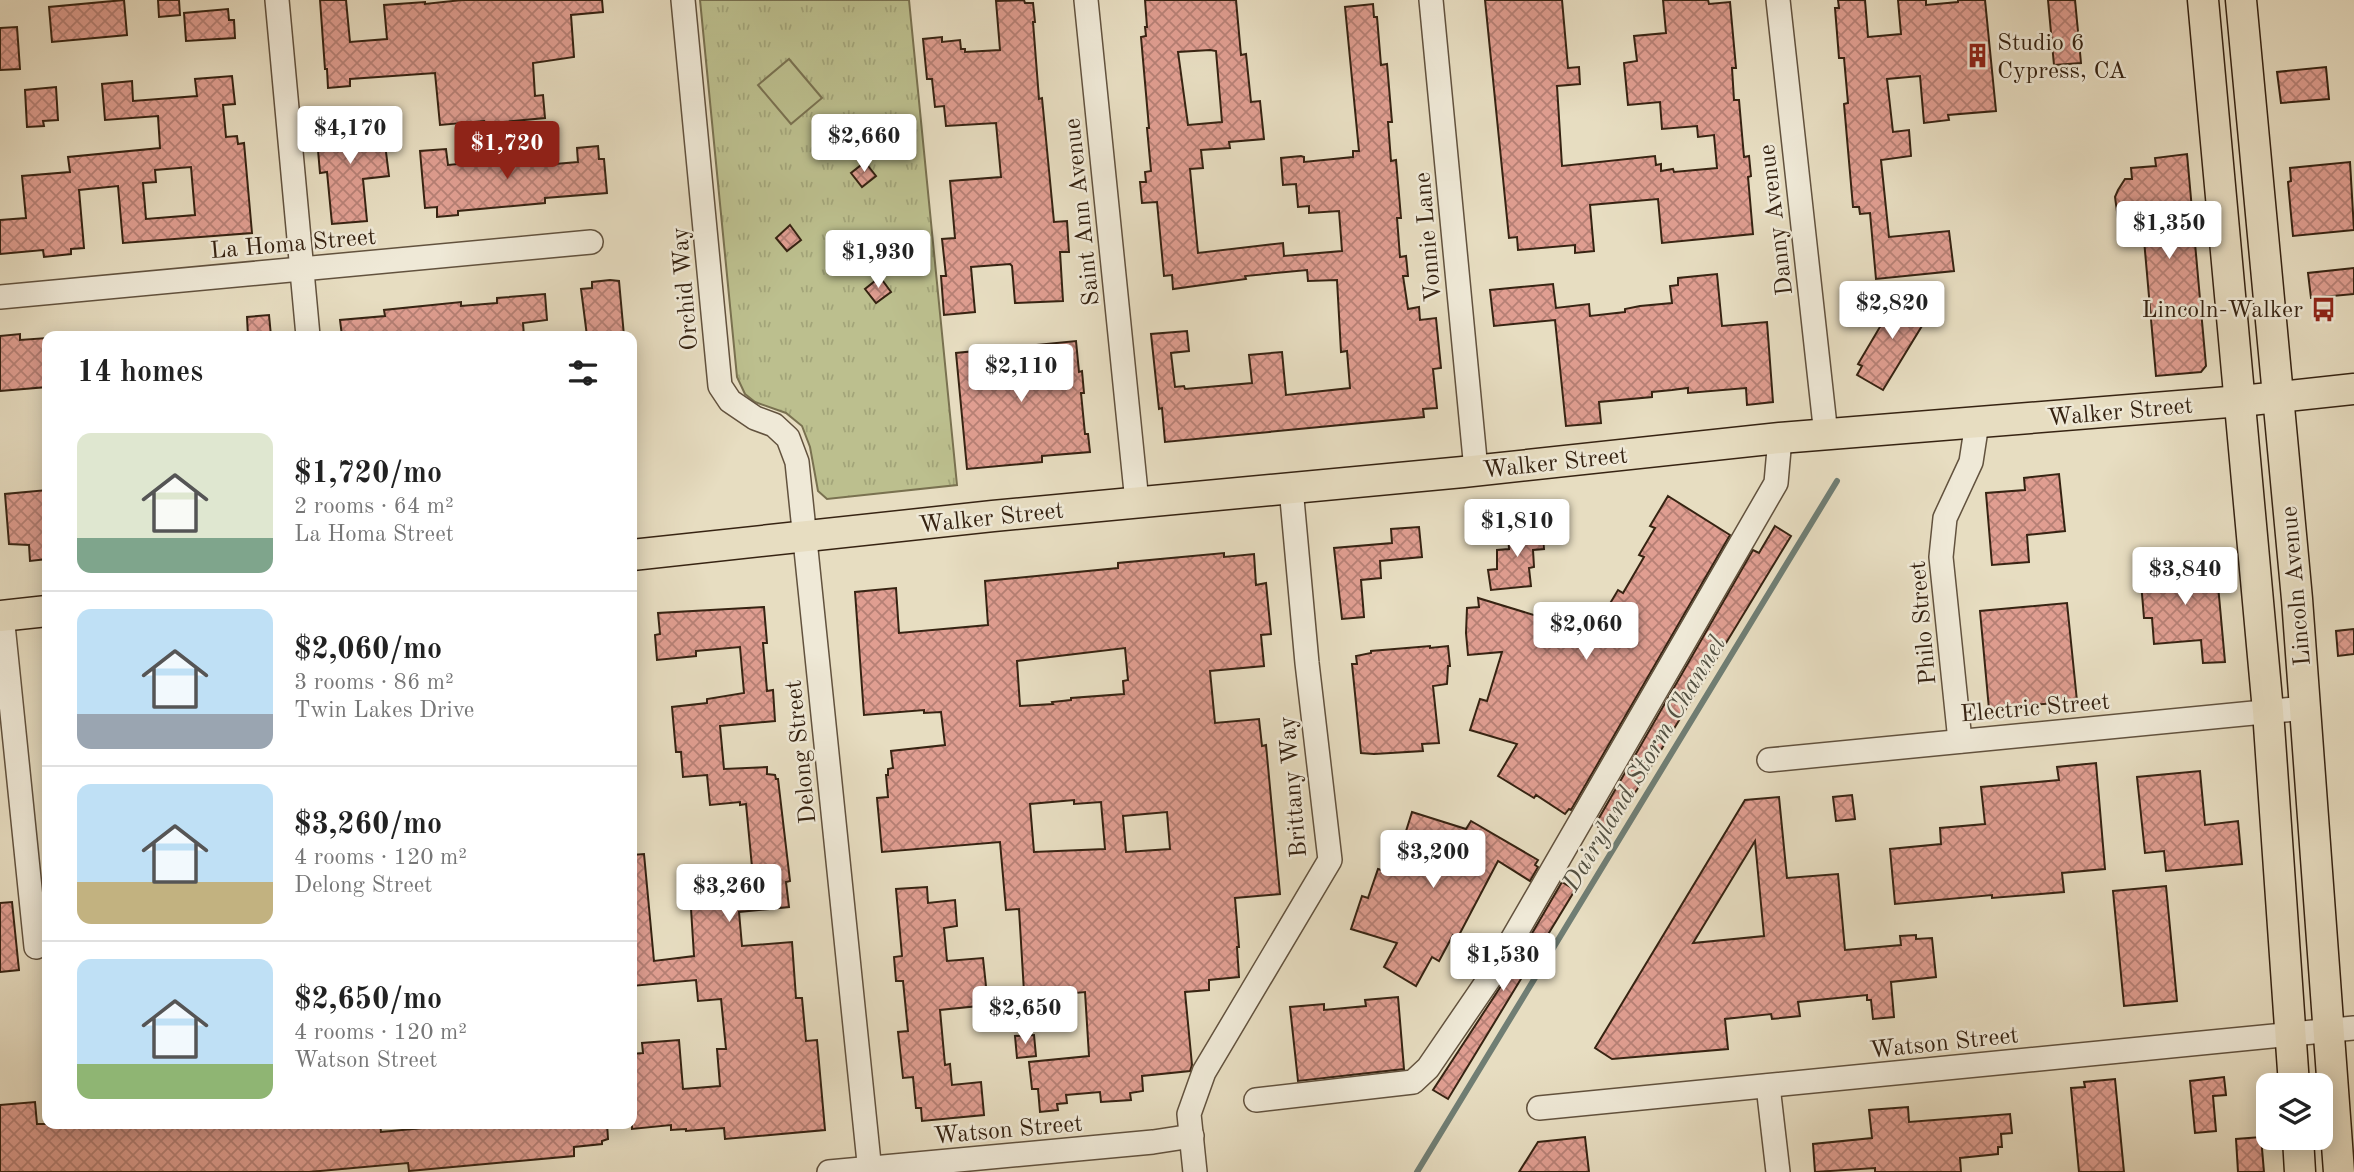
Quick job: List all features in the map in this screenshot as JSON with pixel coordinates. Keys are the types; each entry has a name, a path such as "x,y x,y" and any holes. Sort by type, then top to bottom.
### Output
{"main road":[{"name":"Lincoln Avenue","path":"2203,0 2268,711 2293,1073"},
{"name":"Lincoln Avenue","path":"2241,0 2305,708 2341,1029 2339,1172"},
{"name":"Walker Street","path":"637,554 1780,438 2241,401 2354,389"},
{"path":"1,616 42,612"},
{"path":"2299,1150 2300,1172"}],"street":[{"path":"276,0 308,331"},
{"name":"Orchid Way","path":"683,0 720,386 730,401 755,418 774,425 788,438 797,462 803,536"},
{"name":"Saint Ann Avenue","path":"1086,0 1137,502"},
{"name":"Vonnie Lane","path":"1431,0 1476,470"},
{"name":"Danny Avenue","path":"1778,0 1826,435"},
{"name":"La Homa Street","path":"0,297 592,242"},
{"name":"Philo Street","path":"1960,741 1941,557 1945,518 1971,462 1977,423"},
{"path":"1256,1100 1413,1082 1428,1068 1491,976 1776,483 1780,438"},
{"name":"Brittany Way","path":"1195,1172 1189,1114 1204,1072 1329,860 1291,488"},
{"name":"Delong Street","path":"803,536 869,1170"},
{"path":"1,616 36,947"},
{"name":"Electric Street","path":"1769,760 2305,708"},
{"name":"Watson Street","path":"1539,1108 2341,1029"},
{"path":"1768,1086 1778,1172"},
{"name":"Watson Street","path":"829,1172 1153,1142 1192,1136"}],"green space":[{"path":"700,0 909,0 957,485 827,499 818,491 810,447 802,426 786,413 755,402 745,394 737,377"},
{"path":"789,59 822,98 791,124 758,85"}],"building":[{"path":"124,0 127,35 52,42 49,7"},
{"path":"158,0 179,0 180,15 159,17"},
{"path":"320,0 346,0 350,42 387,39 384,5 462,0 602,0 603,12 571,15 574,57 533,63 535,96 543,95 545,118 504,122 504,126 485,128 484,121 440,125 435,73 350,79 350,86 328,88"},
{"path":"1024,0 1025,3 1033,3 1039,99 1042,98 1054,222 1067,221 1069,252 1060,252 1063,301 1015,303 1010,264 971,267 975,312 944,315 941,276 946,276 942,239 955,238 950,181 1001,177 996,123 946,126 944,106 935,107 932,79 927,79 923,39 942,37 942,42 960,40 961,49 965,49 965,52 1000,50 996,1"},
{"path":"1145,0 1236,0 1241,55 1246,54 1251,102 1260,101 1264,139 1229,142 1230,148 1201,150 1203,168 1190,169 1198,253 1283,243 1284,256 1342,251 1339,211 1309,213 1309,206 1298,207 1296,184 1283,185 1281,158 1301,156 1304,157 1304,162 1353,157 1353,151 1359,151 1345,7 1373,4 1374,17 1377,17 1381,65 1387,64 1392,122 1388,122 1391,161 1396,160 1401,218 1397,218 1400,257 1406,256 1408,276 1403,276 1408,309 1419,307 1420,320 1436,318 1441,368 1433,369 1437,408 1423,409 1424,417 1165,442 1151,334 1187,331 1189,351 1171,353 1175,387 1184,386 1185,389 1252,383 1249,355 1282,352 1286,395 1350,388 1347,351 1341,352 1337,280 1308,281 1307,270 1245,276 1246,279 1173,289 1172,275 1164,276 1157,202 1142,203 1140,182 1146,182 1145,172 1151,171 1141,37 1146,36","holes":["1216,51 1222,122 1188,125 1178,52"]},
{"path":"1485,0 1562,0 1568,68 1579,67 1580,84 1557,86 1562,166 1655,156 1656,165 1661,164 1661,171 1673,169 1674,172 1717,168 1714,135 1698,137 1697,126 1662,129 1660,102 1628,105 1624,63 1637,61 1634,36 1666,33 1663,0 1708,0 1709,4 1730,2 1736,68 1732,68 1734,100 1739,100 1744,157 1749,156 1753,234 1662,243 1658,199 1590,205 1594,251 1575,253 1575,245 1518,250 1517,237 1509,238"},
{"path":"1838,0 1865,0 1868,37 1901,34 1898,0 1926,0 1926,5 1958,0 1985,0 1996,111 1948,115 1949,120 1924,123 1920,76 1887,79 1893,132 1909,130 1911,156 1881,160 1889,237 1949,231 1954,271 1876,279 1870,213 1860,214 1859,207 1853,207 1844,104 1848,103 1844,58 1839,58 1835,8 1839,8"},
{"path":"2048,0 2075,0 2081,63 2054,65"},
{"path":"228,9 229,20 234,20 235,38 186,41 184,13"},
{"path":"17,27 20,69 0,70 0,28"},
{"path":"2326,67 2329,99 2281,103 2277,72"},
{"path":"232,76 235,104 223,105 226,137 237,136 238,144 244,143 252,233 123,243 118,186 79,190 84,248 71,249 71,254 44,257 43,250 0,254 0,220 26,218 22,176 70,172 68,157 160,148 158,116 105,120 102,84 132,81 133,101 197,96 195,79","holes":["191,167 195,215 146,219 143,183 156,182 155,170"]},
{"path":"56,87 58,120 43,121 44,126 27,127 25,90"},
{"path":"344,116 345,132 383,128 389,176 363,179 367,221 332,224 327,172 320,173 318,118"},
{"path":"598,146 599,159 604,159 607,193 545,198 545,203 458,211 458,215 437,217 437,207 425,208 420,151 446,149 448,165 542,156 543,165 578,162 577,148"},
{"path":"2187,154 2206,366 2201,372 2156,376 2142,217 2118,219 2115,197 2125,179 2132,179 2131,168 2156,166 2155,158"},
{"path":"865,162 876,176 862,187 851,173"},
{"path":"2350,162 2354,230 2293,236 2288,182 2291,181 2290,168"},
{"path":"790,225 801,240 787,251 776,238"},
{"path":"2354,268 2354,294 2311,298 2308,273"},
{"path":"1717,274 1722,326 1767,322 1773,402 1747,405 1746,388 1688,393 1688,388 1652,392 1652,397 1599,402 1601,423 1566,426 1555,320 1494,326 1490,290 1553,284 1556,308 1589,304 1590,316 1672,303 1670,286 1678,285 1678,278"},
{"path":"880,277 891,292 876,303 865,289"},
{"path":"619,281 624,331 586,331 581,289 592,288 592,282"},
{"path":"1900,293 1926,308 1923,313 1928,316 1883,390 1857,375 1862,366 1858,364"},
{"path":"545,294 547,320 523,323 524,331 341,331 340,320 385,316 384,310 461,302 461,306 497,303 497,298"},
{"path":"269,315 271,331 248,331 247,317"},
{"path":"20,334 20,340 42,338 42,387 0,391 0,336"},
{"path":"1076,341 1079,372 1082,371 1085,434 1088,434 1090,452 1042,456 1042,462 967,469 956,353"},
{"path":"2059,474 2065,531 2027,535 2029,562 1992,565 1986,493 2025,490 2024,478"},
{"path":"42,490 42,560 30,561 29,545 9,544 5,494"},
{"path":"1668,496 1730,535 1571,810 1565,814 1536,795 1534,798 1498,776 1517,744 1470,730 1480,699 1487,701 1502,652 1468,655 1467,608 1479,607 1478,598 1586,631 1597,614 1602,617 1618,590 1623,593 1644,557 1639,555 1655,528 1650,526"},
{"path":"1542,526 1544,549 1533,550 1534,567 1529,568 1531,586 1491,590 1488,570 1497,569 1497,550 1509,549 1508,530"},
{"path":"1775,526 1791,536 1610,834 1595,825 1753,550 1759,553"},
{"path":"1419,527 1422,557 1380,561 1381,578 1361,580 1364,617 1342,619 1334,548 1392,543 1391,529"},
{"path":"1224,553 1224,557 1254,554 1256,585 1266,583 1271,634 1261,635 1264,666 1210,671 1215,723 1259,719 1262,746 1266,745 1280,894 1235,898 1239,977 1209,980 1209,990 1185,992 1192,1065 1190,1071 1142,1076 1143,1091 1130,1093 1131,1100 1101,1102 1100,1092 1066,1095 1067,1103 1057,1104 1058,1110 1040,1112 1038,1089 1032,1089 1029,1062 1089,1056 1085,992 1034,997 1034,992 1024,992 1019,909 1006,910 1000,842 882,852 877,798 888,797 886,775 888,769 893,768 891,751 945,745 941,712 924,713 924,710 864,715 855,592 896,588 899,633 988,625 985,581 1118,568 1118,563","holes":["1125,648 1128,680 1123,681 1124,694 1071,698 1052,702 1053,704 1020,706 1017,661","1074,800 1074,804 1101,802 1105,849 1034,852 1030,804","1167,812 1170,849 1126,852 1123,816"]},
{"path":"2216,563 2225,662 2203,663 2201,640 2154,644 2152,618 2144,618 2140,570"},
{"path":"2067,603 2077,701 1989,709 1980,611"},
{"path":"764,607 767,643 763,643 767,691 773,690 775,721 720,726 724,769 767,767 767,774 775,775 778,779 790,881 786,882 789,907 739,912 742,946 792,942 796,998 802,998 806,1041 817,1040 825,1130 725,1139 724,1128 686,1131 671,1130 671,1125 637,1128 637,1054 643,1053 642,1043 679,1040 683,1089 720,1086 717,1049 726,1049 721,999 698,1001 696,980 637,986 637,855 644,854 654,961 694,956 690,893 743,888 742,881 750,880 749,867 752,867 746,804 740,805 740,802 710,805 707,775 683,777 681,752 676,752 672,707 707,703 707,699 744,693 740,647 696,651 696,656 657,660 655,635 660,634 658,613"},
{"path":"2354,629 2354,654 2338,656 2336,631"},
{"path":"1448,646 1450,666 1447,684 1433,686 1439,743 1422,744 1423,751 1361,753 1352,664 1357,664 1356,656 1371,651"},
{"path":"2096,763 2105,869 2062,873 2064,892 1992,898 1992,895 1895,904 1890,849 1941,844 1940,828 1985,824 1981,787 2059,780 2057,767"},
{"path":"2200,771 2205,825 2238,821 2242,864 2166,871 2164,851 2145,853 2137,777"},
{"path":"1852,795 1855,819 1836,821 1833,797"},
{"path":"1779,797 1787,878 1838,874 1845,950 1901,945 1900,936 1932,938 1936,977 1891,982 1894,1017 1873,1019 1871,1000 1867,1000 1867,995 1798,1002 1800,1016 1772,1019 1771,1014 1725,1019 1728,1049 1612,1059 1595,1048 1745,800","holes":["1755,841 1764,936 1693,943"]},
{"path":"1412,812 1466,829 1471,821 1538,860 1535,865 1538,867 1530,881 1498,861 1458,937 1453,935 1439,961 1432,957 1416,986 1384,967 1397,943 1351,929 1362,896 1368,898 1378,869 1385,871 1394,842 1402,844"},
{"path":"1562,882 1575,890 1448,1099 1433,1090 1503,983"},
{"path":"2166,886 2177,1001 2124,1006 2113,891"},
{"path":"927,887 928,903 955,900 957,926 944,928 947,961 983,958 988,1005 940,1010 945,1065 950,1064 952,1085 981,1082 984,1115 922,1121 921,1108 916,1108 913,1077 903,1078 898,1032 908,1031 903,981 896,981 894,957 902,956 896,889"},
{"path":"12,902 19,970 0,972 0,903"},
{"path":"1398,997 1404,1069 1298,1081 1290,1007 1324,1004 1324,1010 1366,1006 1365,1000"},
{"path":"1034,1035 1036,1056 1017,1058 1015,1036"},
{"path":"2224,1077 2226,1095 2213,1096 2216,1131 2195,1133 2190,1081"},
{"path":"2115,1079 2124,1172 2079,1172 2071,1088 2085,1087 2084,1082"},
{"path":"35,1102 37,1124 42,1124 42,1129 381,1129 381,1132 413,1129 607,1129 608,1139 602,1141 602,1144 574,1147 574,1156 409,1171 408,1163 309,1172 0,1172 0,1105"},
{"path":"1908,1107 1909,1122 2010,1114 2012,1133 2001,1134 2002,1147 1998,1147 1998,1154 1960,1158 1961,1172 1875,1172 1875,1168 1815,1172 1813,1144 1872,1138 1869,1110"},
{"path":"1585,1137 1589,1172 1519,1172 1538,1142"},
{"path":"2256,1137 2256,1150 2262,1150 2264,1172 2238,1172 2236,1139"}],"waterway":[{"name":"Dairyland Storm Channel","path":"1417,1172 1837,481"}],"place":[{"name":"Studio 6 Cypress, CA","path":"1977,56"},
{"name":"Lincoln-Walker","path":"2323,309"}]}
